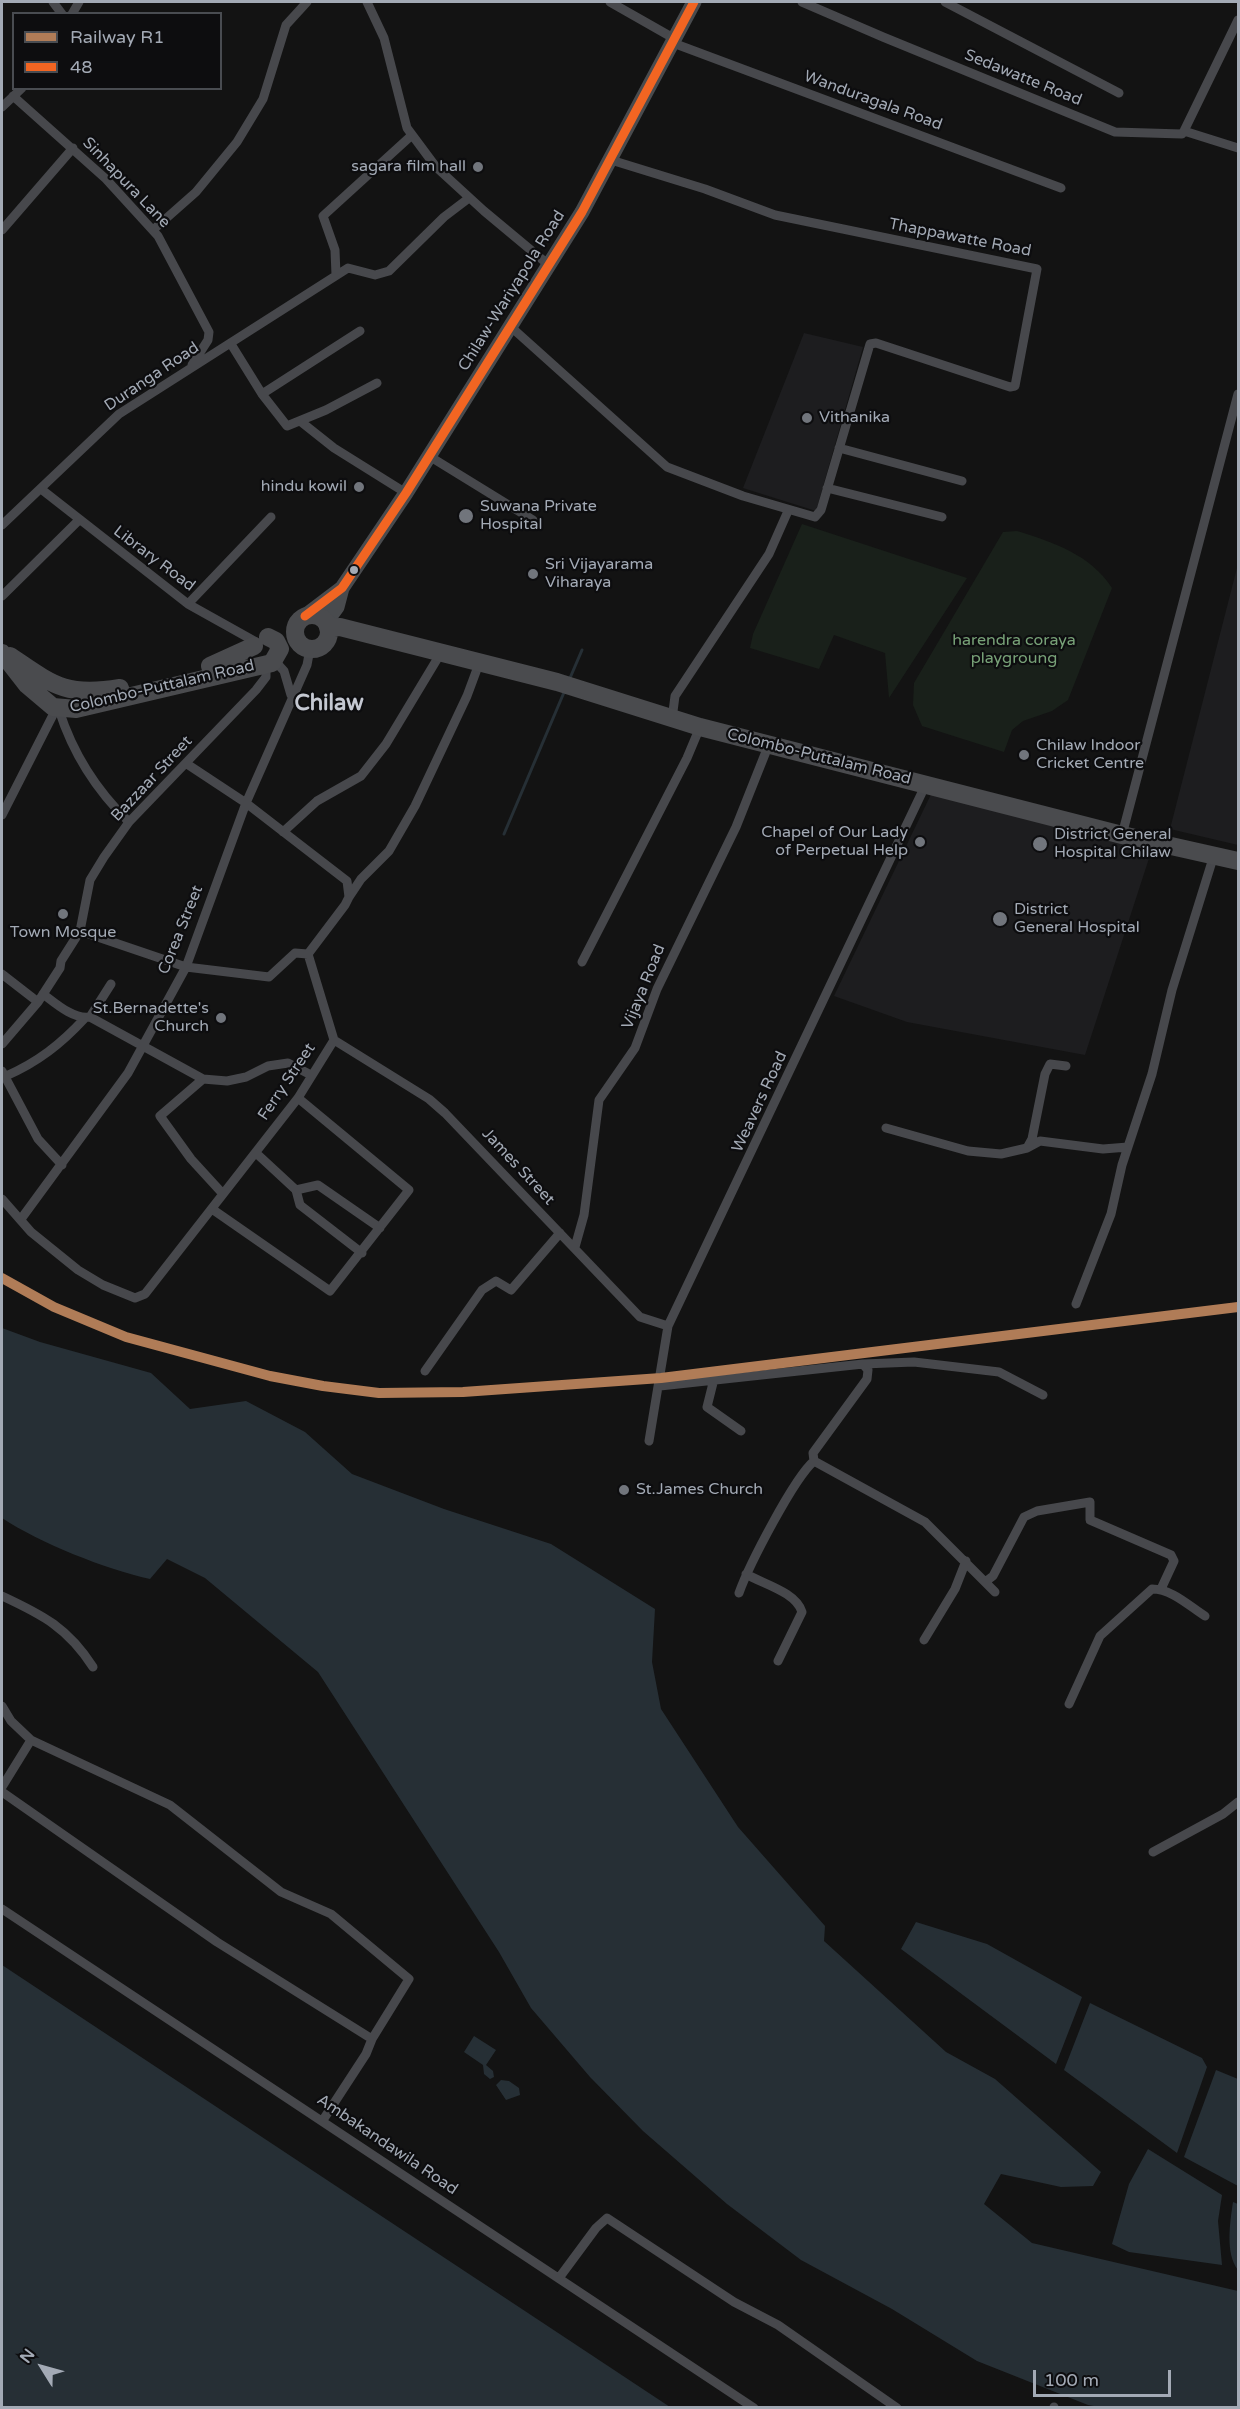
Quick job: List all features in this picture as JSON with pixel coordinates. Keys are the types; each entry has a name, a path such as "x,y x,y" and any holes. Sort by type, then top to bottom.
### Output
{"highway":[{"name":"Colombo-Puttalam Road","path":"62,689 100,691 174,678 219,664 300,621 319,616 322,635 340,627 404,644 442,651 558,682 582,692 700,727 1122,835 1239,861"},
{"path":"300,621 297,641 322,635"},
{"path":"259,642 255,657 270,663"},
{"name":"Colombo-Puttalam Road","path":"2,651 27,685 56,708 76,709 270,663"},
{"name":"Colombo-Puttalam Road","path":"2,651 69,693 70,701 66,707 56,708"}],"main road":[{"name":"Chilaw-Wariyapola Road","path":"342,588 406,493 550,266 611,160 694,2"},
{"path":"300,621 342,588"},
{"path":"322,635 337,607 342,588"}],"street":[{"path":"153,230 196,192 237,142 263,99 286,26 307,2"},
{"path":"367,2 384,38 404,118 412,135 436,167 550,266"},
{"name":"Wanduragala Road","path":"610,2 674,41 1061,188"},
{"name":"Sedawatte Road","path":"802,2 883,38 1115,132 1182,134 1184,131 1239,148"},
{"path":"945,2 1119,93"},
{"path":"1184,131 1239,20"},
{"path":"2,107 20,90"},
{"name":"Sinhapura Lane","path":"13,96 73,148 153,230 174,261 209,332 208,340 188,370"},
{"path":"412,135 323,216 335,250 336,275 348,268 375,275 389,271 444,217 469,198"},
{"path":"2,230 73,148"},
{"name":"Thappawatte Road","path":"511,327 667,467 788,511 814,517 821,510 870,344 876,343 1010,387 1015,386 1037,268 775,216 705,189 611,160"},
{"name":"Duranga Road","path":"2,525 119,414 336,275"},
{"path":"262,394 360,332"},
{"path":"231,344 262,394 287,426 377,383"},
{"path":"1122,835 1239,394"},
{"path":"300,421 334,448 406,493"},
{"path":"839,448 962,481"},
{"path":"429,456 533,520"},
{"path":"827,488 942,517"},
{"name":"Library Road","path":"41,489 78,521 188,604 259,642"},
{"path":"672,718 675,696 769,554 788,511"},
{"path":"188,604 271,518"},
{"path":"2,596 78,521"},
{"name":"Corea Street","path":"21,1219 62,1165 145,1045 153,1023 186,967 246,803 291,694 322,635"},
{"path":"284,832 317,801 361,776 399,724 442,651"},
{"path":"80,931 186,967 269,977 295,953 308,954 361,879 389,851 415,806 467,696 480,661"},
{"path":"270,663 284,671 291,694"},
{"name":"Bazzaar Street","path":"2,1044 40,998 60,968 61,961 80,931 90,880 129,822 187,764 261,684 266,677 270,663"},
{"path":"2,815 56,708"},
{"path":"56,708 78,759 103,795 129,822"},
{"path":"582,962 687,758 700,727"},
{"name":"Vijaya Road","path":"575,1247 584,1215 586,1185 599,1100 619,1075 635,1048 657,989 736,827 769,744"},
{"path":"187,764 246,803 341,875 347,881 349,897"},
{"name":"Weavers Road","path":"649,1441 660,1386 668,1326 926,784"},
{"path":"1076,1304 1110,1214 1128,1147 1152,1074 1172,990 1214,855"},
{"name":"Ferry Street","path":"2,1199 31,1232 90,1278 135,1298 149,1291 298,1098 334,1040 308,954"},
{"path":"2,974 40,998 145,1045 203,1079 227,1081 246,1077 268,1066 288,1064 311,1075"},
{"path":"62,1165 38,1139 4,1074 33,1064 62,1043 87,1018 111,984"},
{"name":"James Street","path":"334,1040 437,1106 640,1317 668,1326"},
{"path":"1027,1148 1032,1139 1045,1074 1050,1064 1066,1066"},
{"path":"203,1079 160,1116 191,1159 223,1194"},
{"path":"212,1209 330,1291 362,1253 409,1190 298,1098"},
{"path":"886,1128 968,1151 1001,1154 1027,1148 1040,1141 1103,1149 1128,1147"},
{"path":"256,1153 296,1190 300,1205 362,1253"},
{"path":"296,1190 318,1185 380,1228"},
{"path":"425,1371 482,1290 496,1281 511,1290 560,1233"},
{"path":"660,1386 863,1364 914,1362 999,1372 1043,1395"},
{"path":"814,1461 813,1453 867,1379 868,1370 863,1364"},
{"path":"714,1379 707,1407 741,1431"},
{"path":"814,1461 925,1522 995,1592"},
{"path":"739,1593 746,1574 805,1468 814,1461"},
{"path":"985,1582 993,1576 1024,1517 1037,1511 1090,1502 1090,1520 1171,1555 1174,1561 1161,1589"},
{"path":"924,1640 955,1589 966,1562"},
{"path":"746,1574 789,1596 800,1605 802,1612 778,1661"},
{"path":"1070,1704 1100,1636 1152,1589 1161,1589 1205,1616"},
{"path":"2,1596 42,1615 77,1643 93,1667"},
{"path":"2,1706 11,1720 31,1740 170,1805 281,1892 331,1914 409,1979 372,2038 366,2054 323,2120"},
{"path":"2,1787 31,1740"},
{"path":"2,1792 217,1942 372,2038"},
{"path":"1153,1852 1223,1814 1239,1802"},
{"name":"Ambakandawila Road","path":"2,1909 754,2408"},
{"path":"559,2278 596,2228 607,2218 734,2302 778,2325 897,2408"}],"shaded area":[{"name":"Vithanika","path":"804,333 863,347 816,511 743,488"},
{"path":"1238,564 1238,845 1170,829"},
{"name":"District General Hospital","path":"935,786 1154,843 1085,1055 907,1022 834,996"},
{"path":"2,1328 40,1342 151,1373 190,1409 246,1401 305,1432 352,1474 444,1509 551,1544 655,1609 652,1662 661,1709 738,1827 825,1926 824,1941 946,2052 995,2079 1101,2172 1093,2186 1061,2187 1001,2174 984,2204 1032,2243 1238,2291 1238,2407 1105,2408 1088,2405 977,2361 892,2309 801,2260 727,2204 643,2131 590,2077 531,2008 499,1952 318,1672 205,1578 167,1559 150,1579 113,1569 73,1554 35,1537 2,1518"},
{"path":"916,1922 987,1944 1082,1997 1056,2064 901,1949"},
{"path":"2,1965 670,2407 2,2407"},
{"path":"1090,2003 1202,2058 1207,2067 1177,2153 1064,2070"},
{"path":"474,2036 496,2050 486,2065 493,2071 494,2077 490,2079 484,2074 483,2065 464,2052"},
{"path":"1216,2070 1238,2079 1238,2186 1184,2157"},
{"path":"501,2080 509,2081 519,2088 520,2095 506,2100 496,2085"},
{"path":"1148,2149 1222,2195 1218,2221 1222,2265 1129,2252 1112,2244 1129,2184"},
{"path":"1233,2202 1238,2204 1238,2270 1230,2247"}],"green space":[{"path":"802,524 967,578 889,698 885,653 834,635 819,669 750,648 753,634"},
{"name":"harendra coraya playgroung","path":"1017,531 1057,545 1082,558 1112,588 1068,700 1052,711 1023,721 1012,730 1004,752 922,726 913,705 914,683 1003,532"}],"waterway":[{"path":"570,678 582,650"},
{"path":"504,834 565,690"}],"rail line":[{"name":"R1","path":"2,1278 54,1307 126,1337 270,1376 379,1393 463,1392 661,1378 1238,1307"}],"transit line":[{"name":"48","path":"305,616 342,588 406,493 582,212 694,2"}],"place":[{"name":"sagara film hall","path":"478,167"},
{"name":"Vithanika","path":"807,418"},
{"name":"hindu kowil","path":"359,487"},
{"name":"Suwana Private Hospital","path":"466,516"},
{"name":"Sri Vijayarama Viharaya","path":"533,574"},
{"name":"Chilaw Indoor Cricket Centre","path":"1024,755"},
{"name":"Chapel of Our Lady of Perpetual Help","path":"920,842"},
{"name":"District General Hospital Chilaw","path":"1040,844"},
{"name":"Town Mosque","path":"63,914"},
{"name":"District General Hospital","path":"1000,919"},
{"name":"St.Bernadette's Church","path":"221,1018"},
{"name":"St.James Church","path":"624,1490"}],"district":[{"name":"Chilaw","path":"329,704"}]}
